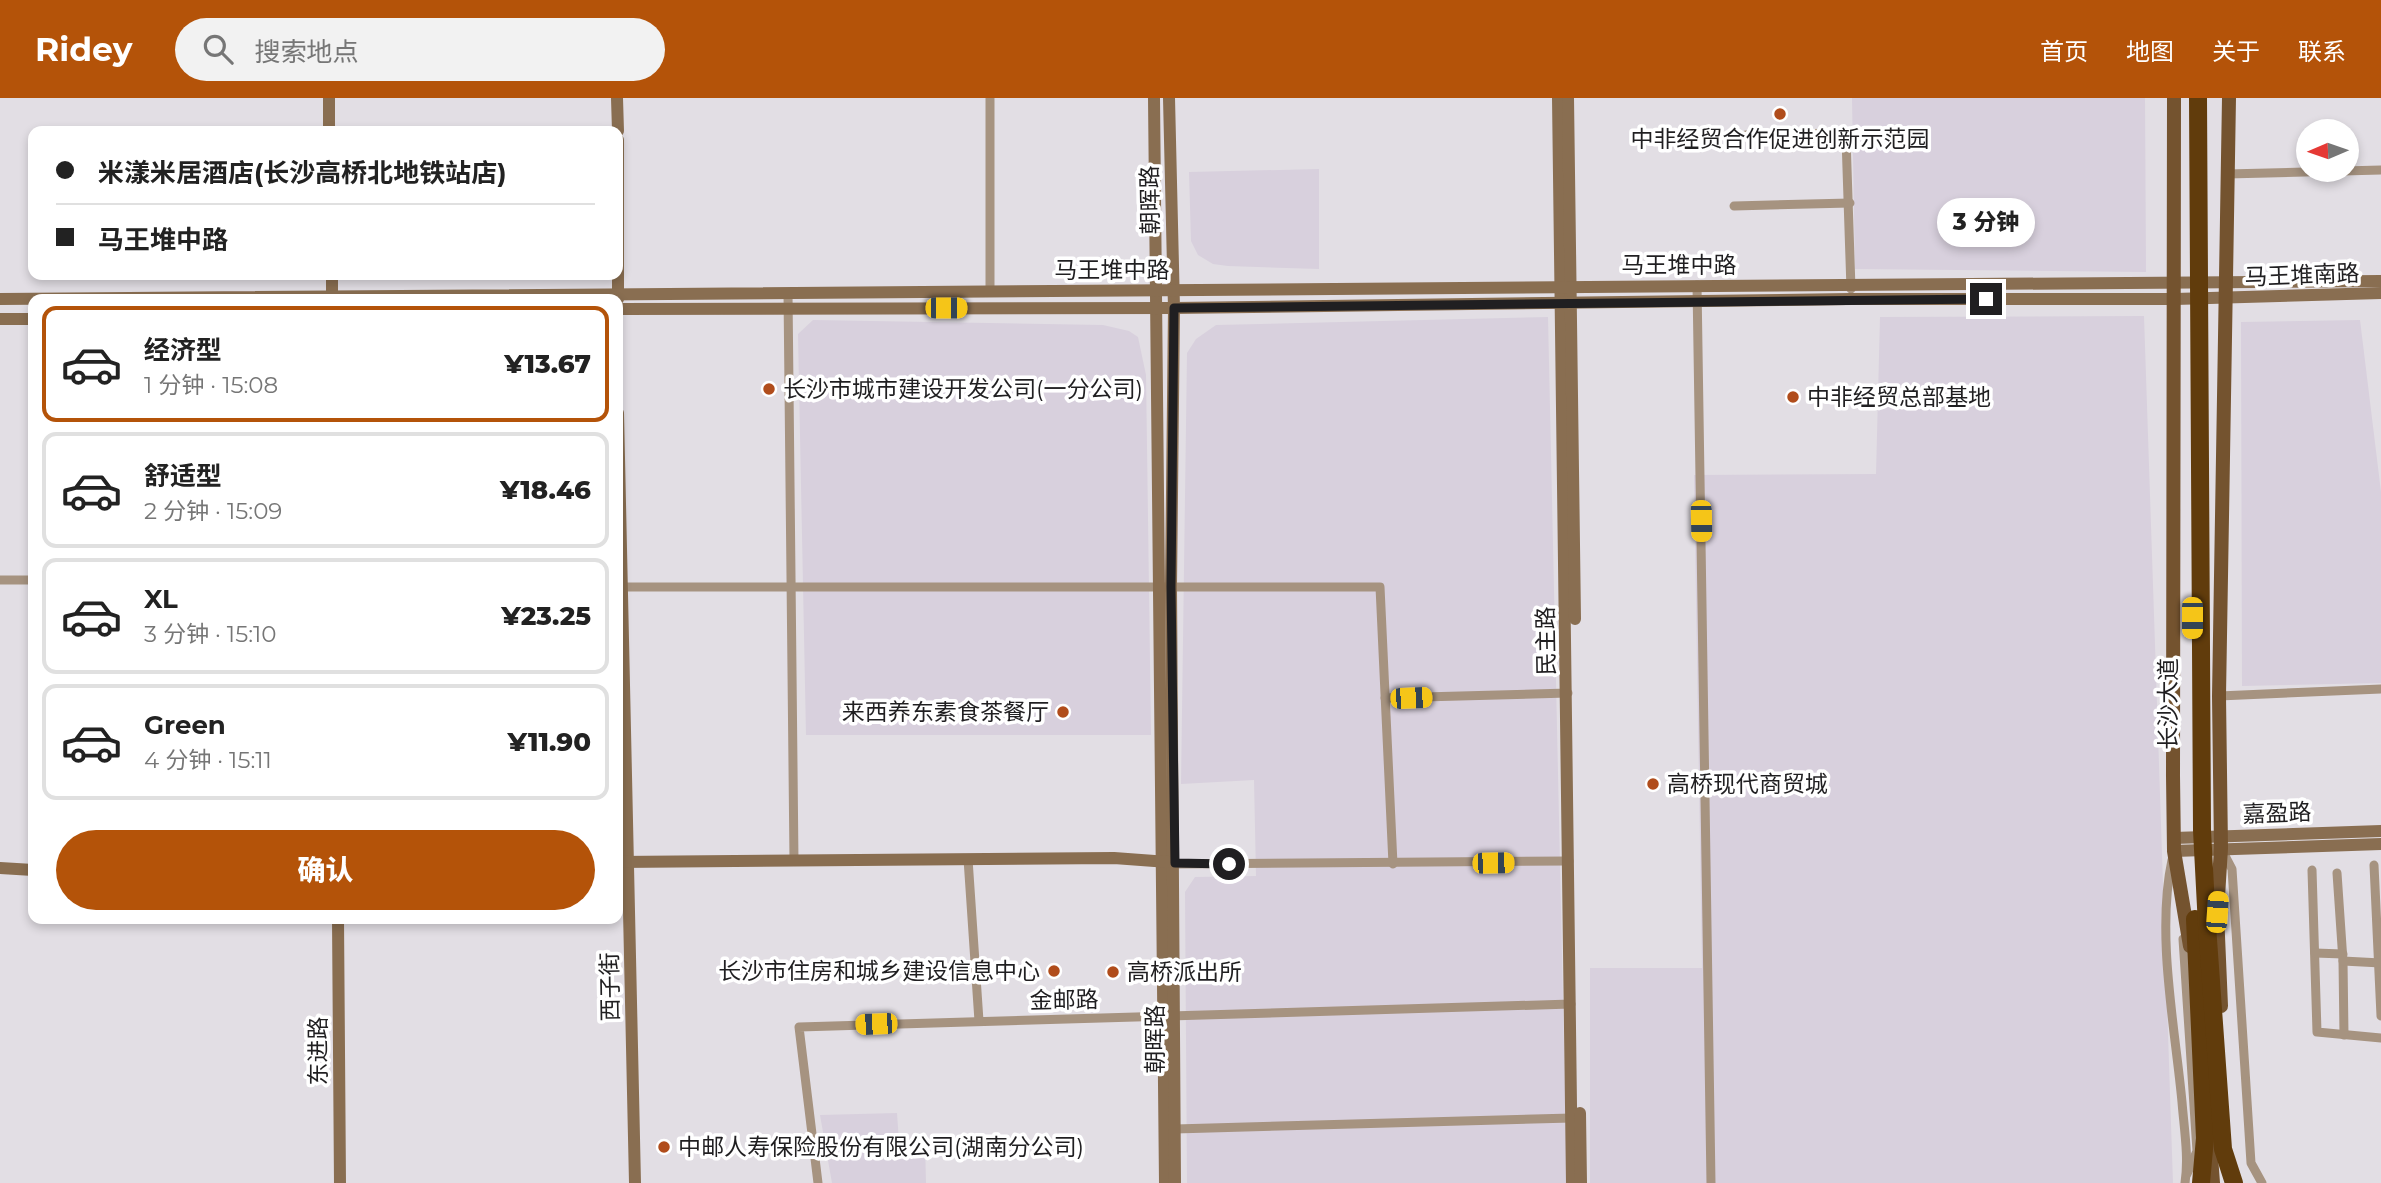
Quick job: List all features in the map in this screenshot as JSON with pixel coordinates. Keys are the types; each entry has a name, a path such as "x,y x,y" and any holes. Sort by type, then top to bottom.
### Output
{"highway":[{"name":"长沙大道","path":"2189,98 2201,923 2218,1071 2223,1149 2234,1183"},
{"name":"长沙大道","path":"2199,98 2202,816 2201,923 2196,982 2198,1085 2204,1179"}],"main road":[{"path":"2174,98 2174,845 2181,902 2196,982"},
{"path":"2218,1071 2222,1038 2217,912 2221,842 2219,696 2229,98"},
{"path":"2204,1179 2223,1149"}],"street":[{"path":"329,98 330,126"},
{"path":"617,98 618,126"},
{"path":"990,98 990,291"},
{"name":"朝晖路","path":"1153,98 1156,308 1175,863 1165,1183"},
{"name":"朝晖路","path":"1169,98 1174,308 1160,860 1170,1018 1175,1183"},
{"name":"民主路","path":"1558,98 1566,287"},
{"name":"民主路","path":"1568,98 1566,302 1572,1183"},
{"path":"1745,135 1843,134 1849,147 1850,299"},
{"path":"2227,174 2381,170"},
{"path":"1734,206 1850,204"},
{"name":"马王堆南路","path":"2224,290 2381,281"},
{"name":"马王堆中路","path":"623,297 789,293 1851,284 2174,291"},
{"path":"1697,285 1711,1183"},
{"name":"马王堆中路","path":"623,309 1174,308 1850,299 2224,290"},
{"name":"马王堆南路","path":"2224,290 2381,293"},
{"path":"789,293 794,861"},
{"name":"马王堆中路","path":"0,299 28,299"},
{"name":"民主路","path":"1566,302 1581,1183"},
{"path":"0,319 28,318"},
{"path":"0,580 28,580"},
{"path":"623,587 793,584 1380,587 1392,864"},
{"path":"2219,696 2381,689"},
{"path":"1385,698 1568,693"},
{"name":"嘉盈路","path":"2174,845 2381,831"},
{"path":"2221,842 2232,869 2251,1163 2262,1183"},
{"name":"嘉盈路","path":"2221,842 2381,844"},
{"path":"2174,845 2167,886 2168,952 2204,1179"},
{"path":"968,859 979,1021"},
{"path":"623,862 968,859 1160,860 1175,863 1569,862"},
{"name":"西子街","path":"623,862 635,1183"},
{"path":"2374,865 2381,963 2381,1016"},
{"path":"0,869 28,870"},
{"path":"2312,870 2317,1032 2381,1038"},
{"path":"2337,873 2343,958 2344,1035"},
{"path":"2181,902 2198,1085"},
{"name":"东进路","path":"338,924 340,1183"},
{"path":"2315,953 2381,963"},
{"name":"金邮路","path":"818,1183 799,1027 1170,1018 1572,1003"},
{"path":"1175,1129 1572,1118"}],"shaded area":[{"path":"1852,98 2145,98 2146,272 1855,269"},
{"path":"1319,169 1319,269 1228,266 1213,264 1198,255 1191,241 1189,172"},
{"path":"2144,316 2173,1183 1590,1183 1590,968 1702,968 1694,475 1876,474 1880,317"},
{"path":"1548,317 1567,1183 1187,1183 1185,892 1195,877 1256,876 1254,780 1181,784 1187,353 1196,339 1216,325"},
{"path":"813,320 1103,325 1129,331 1138,337 1146,375 1151,735 806,735 798,334"},
{"path":"2360,320 2381,492 2381,683 2242,686 2241,322"},
{"path":"897,1113 899,1142 925,1142 926,1183 832,1183 820,1115"}],"place":[{"name":"中非经贸合作促进创新示范园","path":"1780,114"},
{"name":"长沙市城市建设开发公司(一分公司)","path":"769,389"},
{"name":"中非经贸总部基地","path":"1793,397"},
{"name":"来西养东素食茶餐厅","path":"1063,712"},
{"name":"高桥现代商贸城","path":"1653,784"},
{"name":"长沙市住房和城乡建设信息中心","path":"1054,971"},
{"name":"高桥派出所","path":"1113,972"},
{"name":"中邮人寿保险股份有限公司(湖南分公司)","path":"664,1147"}],"route":[{"path":"1229,864 1175,863 1171,587 1174,308 1986,299"}]}
